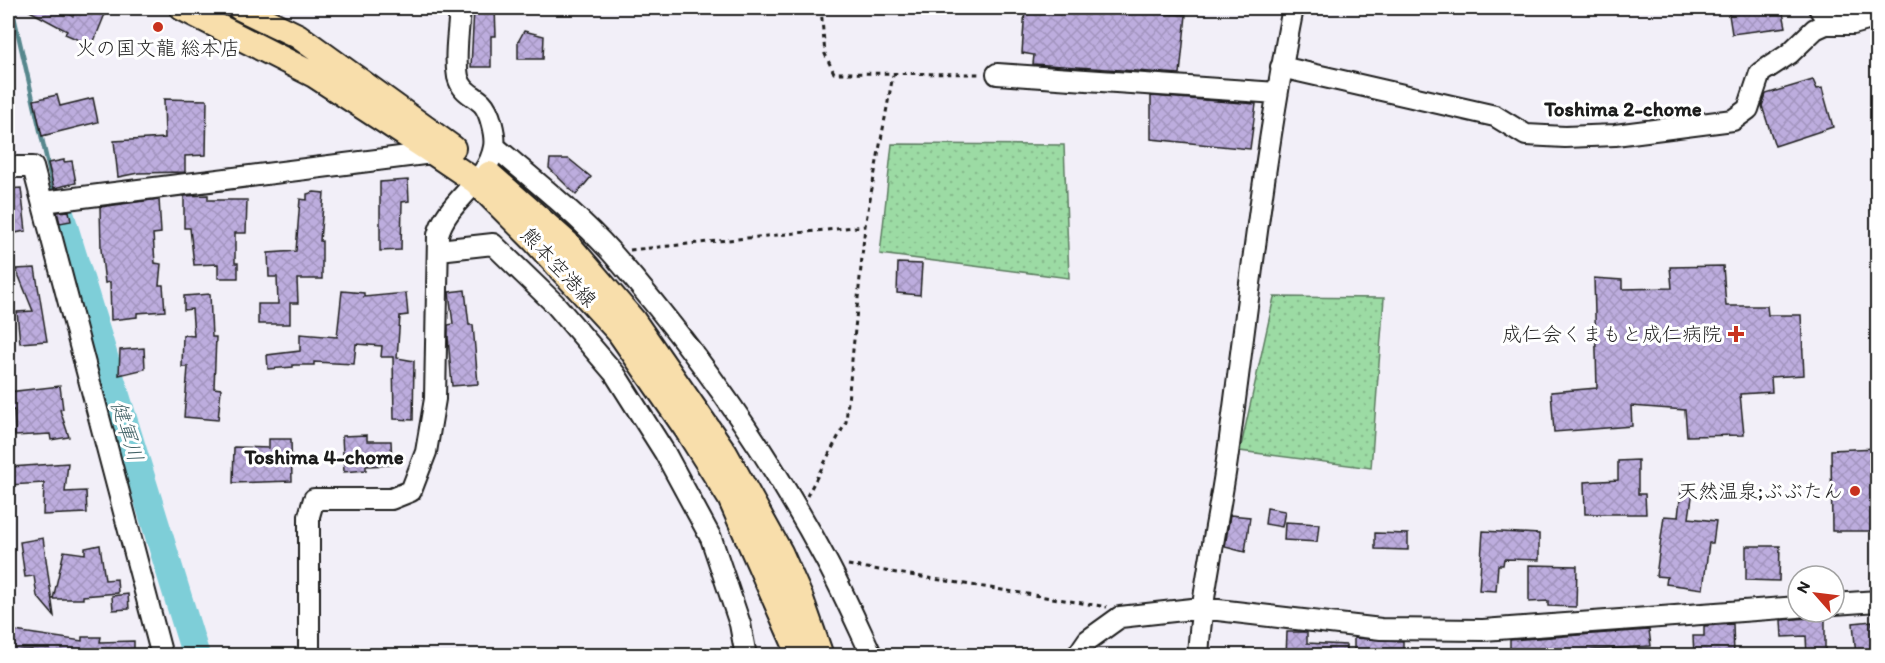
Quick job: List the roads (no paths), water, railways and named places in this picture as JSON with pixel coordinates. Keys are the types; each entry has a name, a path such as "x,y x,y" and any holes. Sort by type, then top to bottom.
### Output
{"main road":[{"name":"熊本空港線","path":"182,8 314,75 445,151"},
{"name":"熊本空港線","path":"240,8 298,36 567,243 633,320 725,453 780,552 801,599 821,656"},
{"name":"熊本空港線","path":"479,176 618,332 687,430 730,498 800,656"}],"street":[{"path":"460,8 458,78 467,95 483,104 490,120 495,146 611,252 691,351 743,423 827,561 872,656"},
{"path":"1198,656 1201,608 1226,474 1277,93 1293,8"},
{"path":"1281,67 1495,117 1526,135 1565,137 1615,135 1733,120 1748,109 1760,73 1789,54 1815,29 1824,15 1853,24 1878,17"},
{"path":"997,74 1277,93"},
{"path":"309,656 309,516 314,499 391,499 411,491 426,452 435,399 438,235 441,221 479,176 495,146"},
{"path":"44,202 445,151"},
{"path":"8,167 33,167 162,656"},
{"path":"439,250 494,244 555,304 615,374 664,453 711,538 740,624 746,656"},
{"path":"1846,603 1878,600"},
{"path":"1077,656 1088,640 1120,617 1201,608 1381,629 1483,630 1786,608"}],"waterway":[{"path":"12,8 54,191"},
{"name":"健軍川","path":"58,207 196,656"}],"place":[{"name":"火の国文龍 総本店","path":"158,27"},
{"name":"成仁会くまもと成仁病院","path":"1736,334"},
{"name":"天然温泉;ぶぶたん","path":"1855,491"}],"district":[{"name":"Toshima 2-chome","path":"1623,109"},
{"name":"Toshima 4-chome","path":"324,457"}]}
